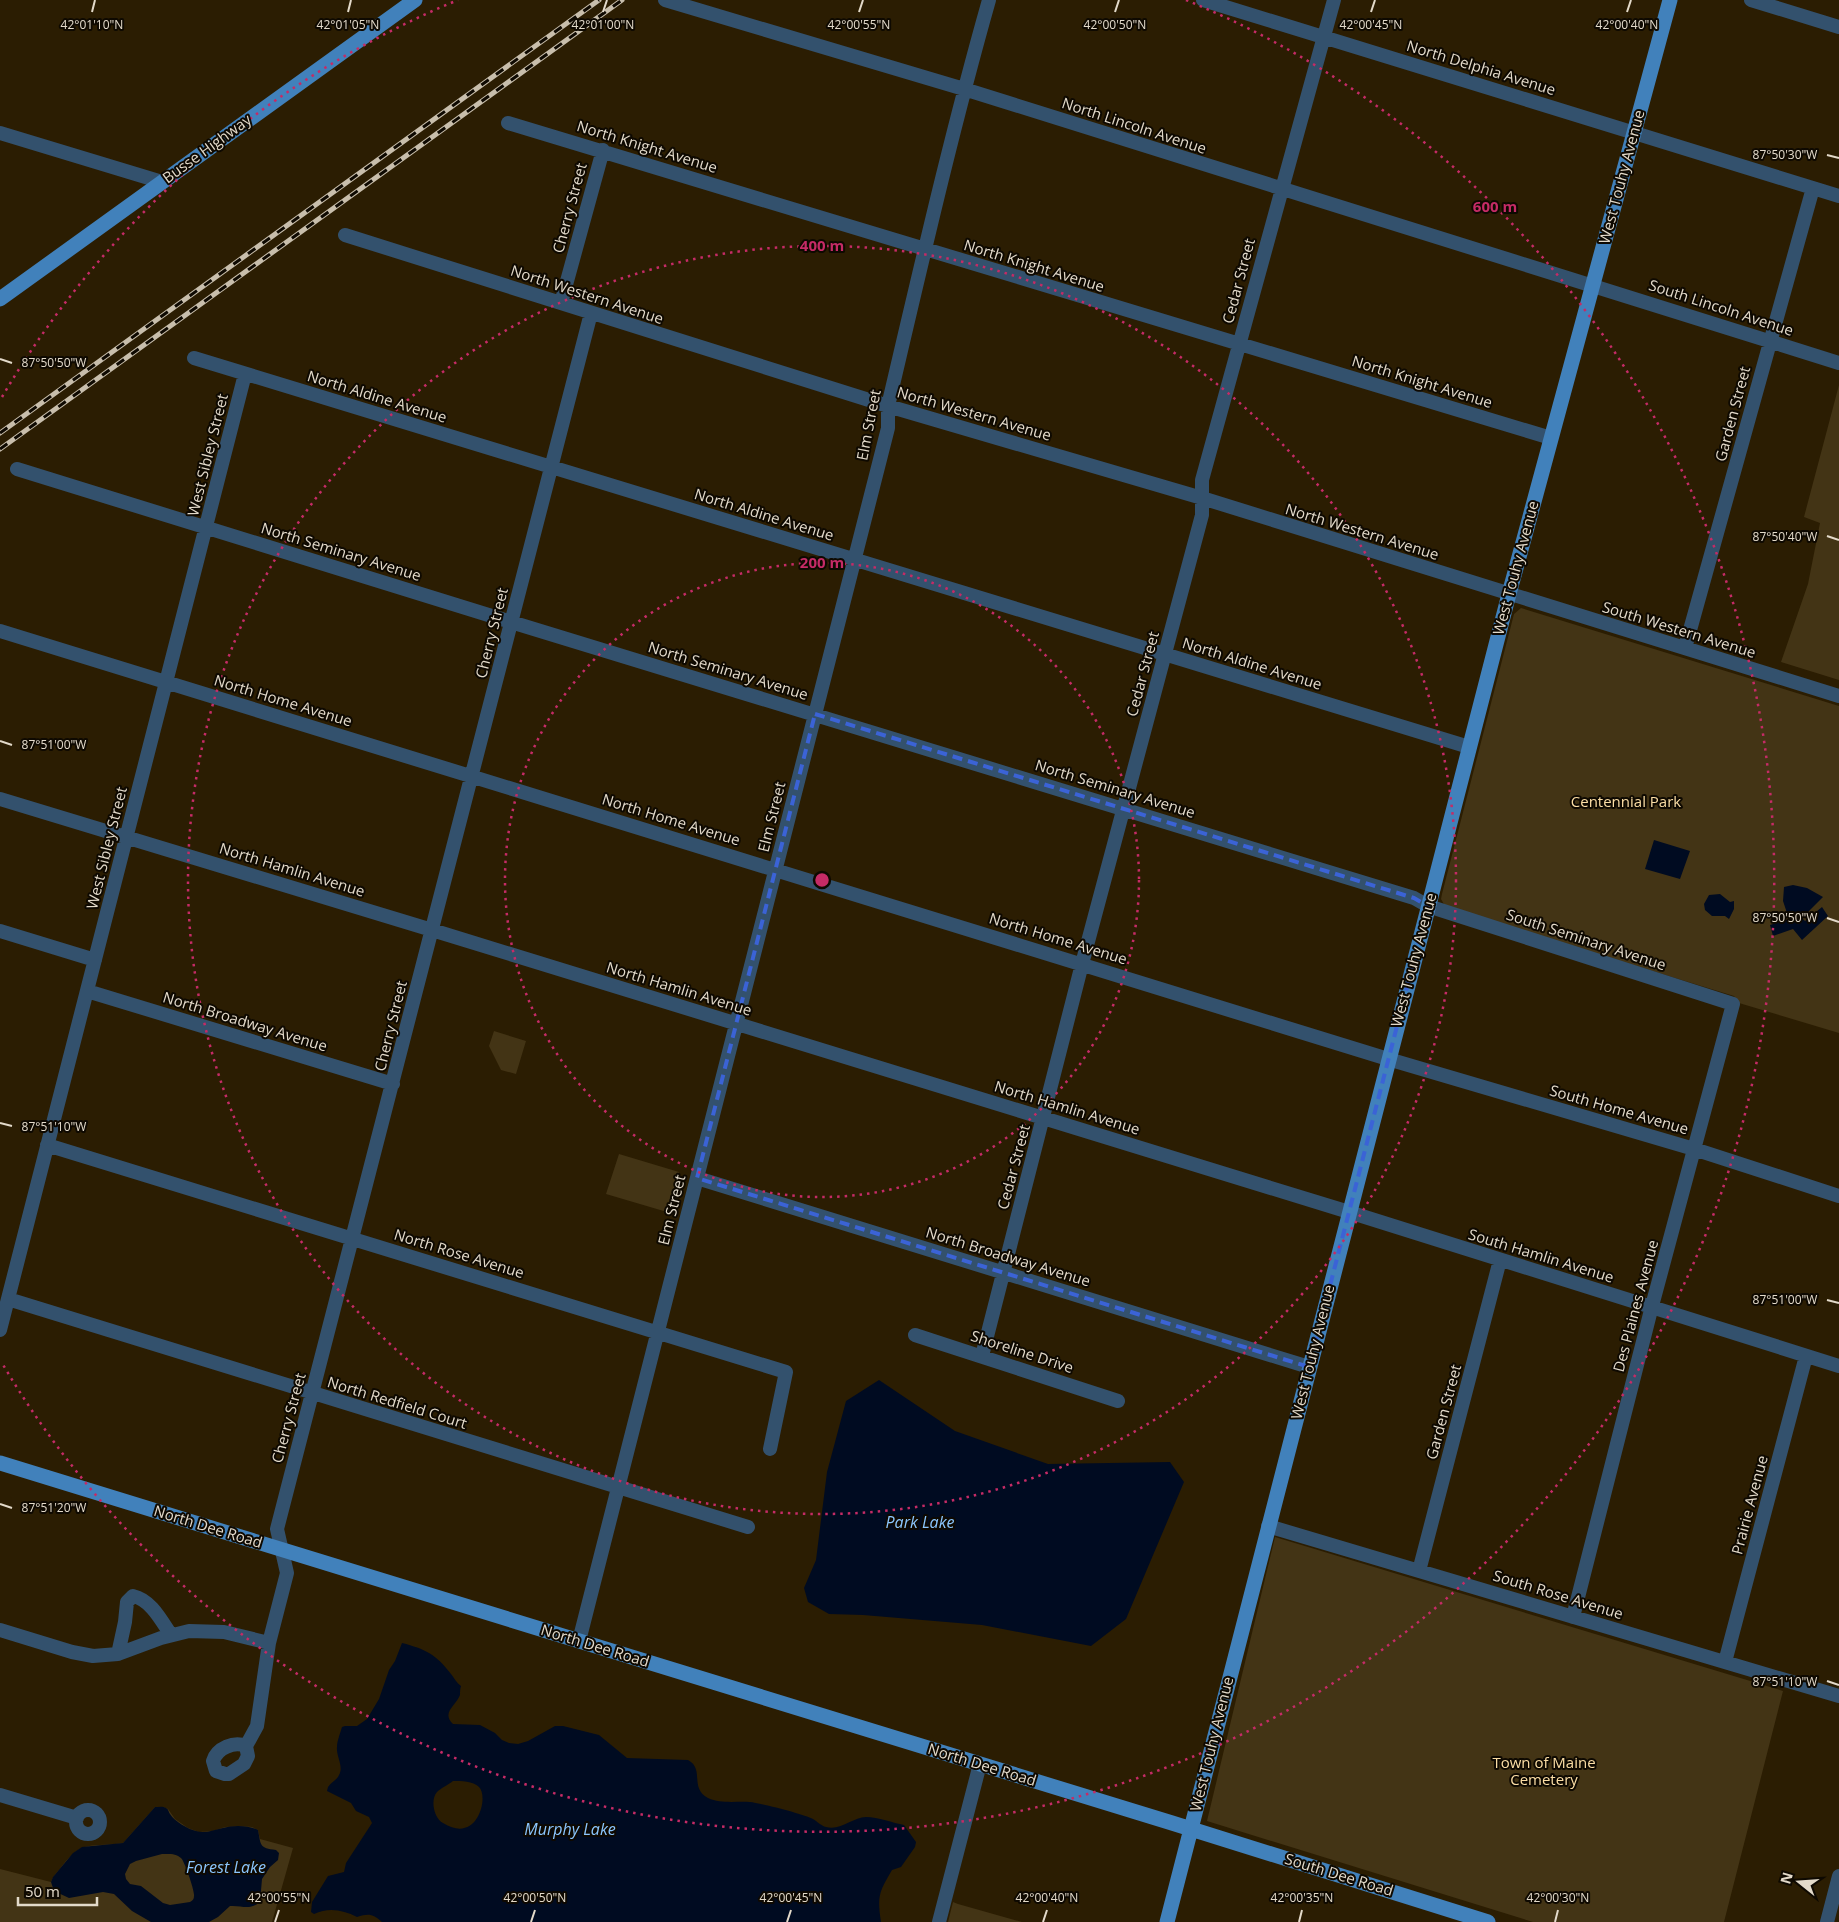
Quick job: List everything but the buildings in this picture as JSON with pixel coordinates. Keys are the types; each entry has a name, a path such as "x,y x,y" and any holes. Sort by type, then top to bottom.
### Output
{"main road":[{"name":"Busse Highway","path":"0,299 415,0"},
{"name":"West Touhy Avenue","path":"1167,1922 1509,594 1670,0"},
{"name":"North Dee Road","path":"0,1463 1190,1828"},
{"name":"South Dee Road","path":"1190,1828 1488,1922"}],"street":[{"name":"North Lincoln Avenue","path":"665,0 964,89 1593,285"},
{"name":"Elm Street","path":"579,1641 888,428 888,406 925,249 964,89 990,0"},
{"name":"North Delphia Avenue","path":"1203,0 1839,196"},
{"name":"Cedar Street","path":"982,1356 1082,964 1202,515 1202,480 1334,0"},
{"path":"1751,0 1839,27"},
{"name":"North Knight Avenue","path":"508,123 603,150 1239,345 1551,438"},
{"path":"0,133 162,182"},
{"name":"Cherry Street","path":"561,303 603,150"},
{"name":"Garden Street","path":"1685,648 1813,188"},
{"name":"North Western Avenue","path":"345,235 888,406 1202,498 1509,594"},
{"name":"South Lincoln Avenue","path":"1593,285 1839,363"},
{"name":"Cherry Street","path":"246,1746 256,1726 269,1643 288,1573 277,1529 591,313"},
{"name":"North Aldine Avenue","path":"194,358 1469,747"},
{"name":"West Sibley Street","path":"0,1330 245,374"},
{"name":"North Seminary Avenue","path":"17,469 1414,898 1428,906"},
{"name":"South Western Avenue","path":"1509,594 1839,696"},
{"name":"North Home Avenue","path":"0,631 1388,1059"},
{"name":"North Hamlin Avenue","path":"0,799 126,836 1349,1212"},
{"name":"South Seminary Avenue","path":"1428,906 1734,1004"},
{"path":"0,931 95,960"},
{"name":"North Broadway Avenue","path":"87,991 393,1084"},
{"name":"Des Plaines Avenue","path":"1573,1617 1652,1306 1734,1004"},
{"name":"South Home Avenue","path":"1388,1059 1694,1149 1839,1196"},
{"name":"North Rose Avenue","path":"47,1145 786,1372 770,1449"},
{"name":"North Broadway Avenue","path":"697,1178 1309,1367"},
{"name":"South Hamlin Avenue","path":"1349,1212 1839,1366"},
{"name":"Garden Street","path":"1419,1571 1500,1260"},
{"name":"North Redfield Court","path":"8,1299 618,1488 748,1526"},
{"name":"Shoreline Drive","path":"915,1335 1118,1401"},
{"name":"Prairie Avenue","path":"1725,1662 1806,1356"},
{"name":"South Rose Avenue","path":"1268,1526 1839,1696"},
{"path":"118,1654 127,1602 133,1596 142,1598 156,1613 171,1635"},
{"path":"0,1630 83,1655 93,1656 118,1654 171,1635 189,1631 224,1632 269,1643"},
{"path":"939,1922 980,1764"},
{"path":"0,1795 77,1818"},
{"path":"1827,1922 1839,1876"}],"highlighted area":[{"path":"815,714 1414,898 1428,906 1309,1367 697,1178"}],"green space":[{"path":"1839,385 1839,680 1781,662 1808,584 1820,523 1804,517"},
{"name":"Centennial Park","path":"1521,608 1839,706 1839,1033 1739,1003 1734,996 1446,908 1441,899 1442,894 1514,614"},
{"path":"494,1031 526,1041 516,1074 501,1070 489,1046"},
{"path":"619,1154 679,1172 667,1212 606,1194"},
{"name":"Town of Maine Cemetery","path":"1275,1537 1783,1691 1724,1922 1533,1922 1207,1821"},
{"path":"155,1807 168,1809 175,1819 188,1828 199,1832 213,1831 225,1827 252,1827 258,1830 260,1839 293,1848 272,1922 0,1922 0,1869 51,1882 69,1857 76,1851 89,1846 123,1843"},
{"path":"953,1902 958,1904 1022,1922 948,1922"}],"water":[{"path":"1654,840 1690,851 1680,879 1645,869"},
{"path":"1793,885 1807,888 1823,897 1802,918 1805,921 1822,907 1828,916 1802,940 1793,929 1773,936 1770,925 1789,919 1783,901 1784,887"},
{"path":"1720,894 1730,902 1734,901 1734,909 1729,919 1725,916 1712,916 1705,910 1704,904 1709,895"},
{"name":"Park Lake","path":"879,1380 955,1431 1048,1464 1170,1462 1184,1482 1126,1619 1091,1646 982,1625 829,1614 808,1602 804,1588 816,1560 827,1472 846,1401"},
{"name":"Murphy Lake","path":"402,1643 430,1653 446,1667 461,1686 460,1695 448,1716 453,1724 480,1725 495,1733 502,1740 518,1744 528,1741 555,1726 563,1726 599,1735 627,1758 688,1760 696,1768 699,1789 702,1794 713,1800 750,1802 772,1806 808,1817 831,1828 866,1817 880,1819 904,1825 916,1842 915,1847 901,1867 892,1870 884,1884 879,1900 881,1922 382,1922 371,1915 357,1917 336,1910 314,1914 311,1912 312,1902 328,1876 344,1872 346,1863 372,1823 369,1817 356,1811 351,1803 327,1791 340,1772 337,1747 342,1727 357,1726 367,1719 379,1699 389,1670 395,1661","holes":["453,1781 474,1784 482,1792 483,1800 478,1817 465,1828 455,1828 443,1823 435,1813 433,1804 435,1795"]},
{"name":"Forest Lake","path":"155,1807 165,1807 178,1822 189,1829 199,1832 236,1826 254,1828 258,1830 264,1847 276,1850 279,1853 278,1860 270,1867 262,1879 260,1902 249,1907 230,1906 209,1922 151,1922 132,1911 114,1894 103,1892 69,1898 54,1891 51,1882 53,1877 73,1853 82,1847 123,1843","holes":["162,1854 177,1855 181,1858 194,1893 194,1899 190,1902 170,1905 163,1903 141,1886 130,1884 126,1879 125,1874 130,1864"]}],"railway":[{"path":"0,433 599,0"},
{"path":"0,449 622,0"}]}
